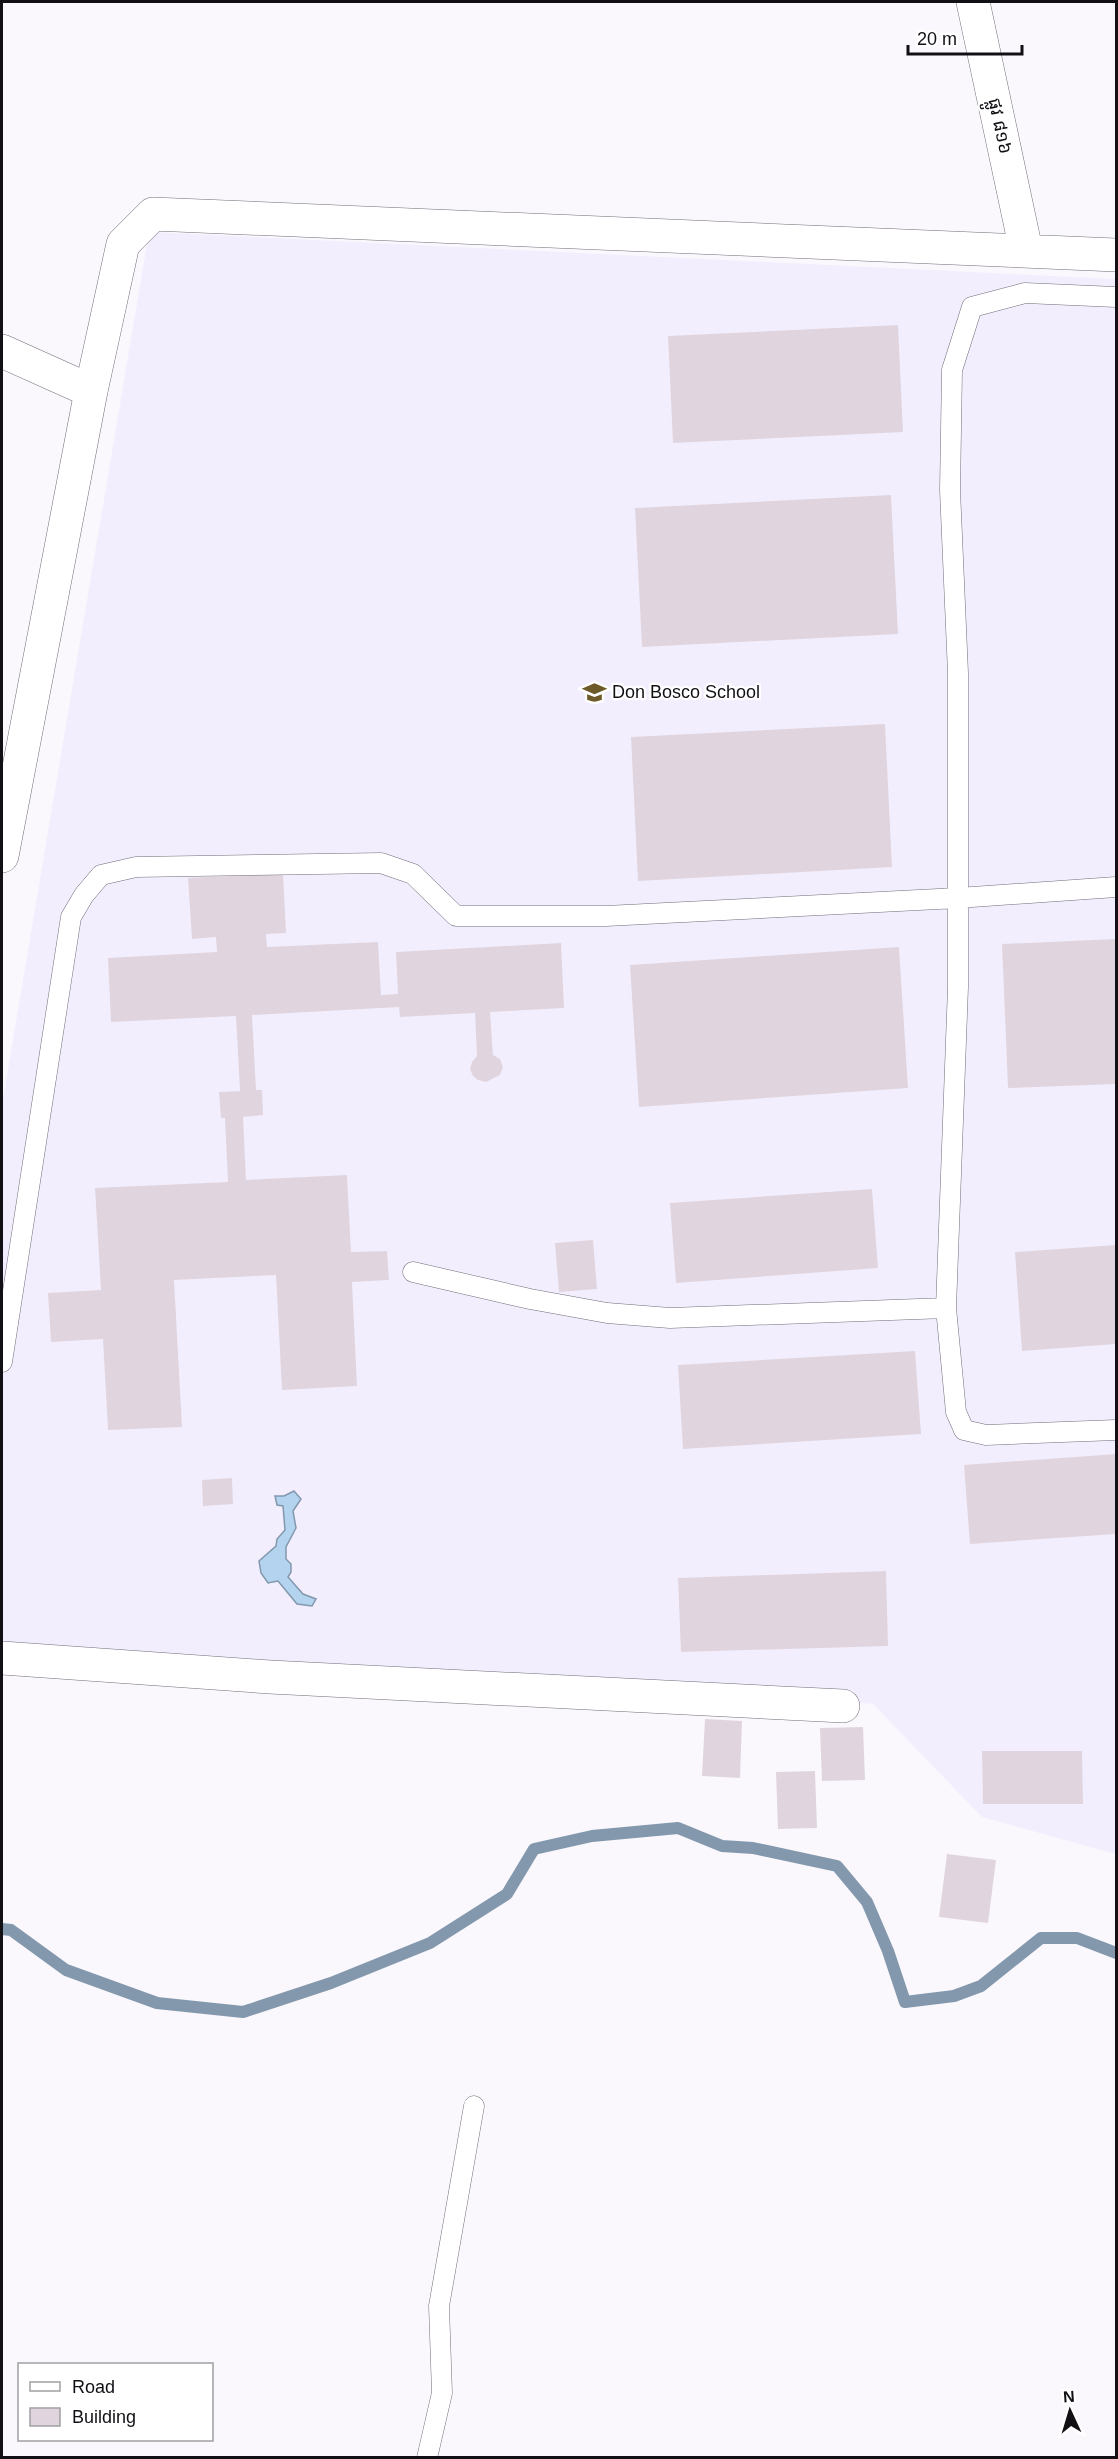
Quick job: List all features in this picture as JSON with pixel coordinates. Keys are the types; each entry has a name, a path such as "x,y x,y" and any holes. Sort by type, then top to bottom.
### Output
{"street":[{"name":"ផ្លូវ ៨១៦","path":"973,2 1026,250"},
{"path":"2,856 91,391 123,244 153,214 1116,255"},
{"path":"2,351 91,391"},
{"path":"2,1658 270,1677 843,1706"}],"lane":[{"path":"1116,297 1025,293 972,307 952,370 950,490 958,673 958,987 946,1308 956,1412 964,1430 986,1435 1116,1430"},
{"path":"2,1362 70,917 101,874 136,867 381,863 413,874 456,916 606,916 958,898 1116,887"},
{"path":"413,1272 530,1299 607,1313 670,1318 946,1308"},
{"path":"427,2457 442,2393 439,2306 474,2106"}],"shaded area":[{"name":"Don Bosco School","path":"149,232 1116,279 1116,1854 982,1817 873,1704 2,1642 2,1105"}],"water":[{"path":"294,1491 301,1499 293,1511 296,1528 286,1547 286,1559 291,1564 288,1577 303,1594 316,1599 312,1606 297,1604 278,1581 268,1583 261,1573 259,1561 276,1546 277,1539 285,1530 283,1506 277,1505 275,1496 284,1496"}],"building":[{"path":"898,325 903,432 673,443 668,336"},
{"path":"891,495 898,634 642,647 635,508"},
{"path":"885,724 892,867 638,881 631,737"},
{"path":"283,873 286,933 266,934 267,947 378,942 381,995 398,994 396,952 561,943 564,1008 490,1012 493,1055 500,1059 503,1067 500,1075 486,1082 473,1076 470,1069 477,1056 475,1013 400,1017 399,1007 252,1015 256,1090 262,1090 263,1115 243,1117 246,1180 347,1175 351,1252 387,1251 389,1280 352,1282 357,1386 282,1390 276,1275 174,1280 182,1427 108,1430 103,1339 51,1342 48,1293 101,1290 95,1188 228,1182 225,1118 221,1118 219,1092 240,1091 236,1016 111,1022 108,958 217,952 216,937 192,939 188,878"},
{"path":"1116,939 1116,1084 1008,1088 1002,944"},
{"path":"899,947 908,1088 639,1107 630,965"},
{"path":"872,1189 878,1268 676,1283 670,1203"},
{"path":"593,1240 597,1289 559,1292 555,1243"},
{"path":"1116,1245 1116,1344 1022,1351 1015,1252"},
{"path":"915,1351 921,1434 683,1449 678,1365"},
{"path":"1116,1454 1116,1534 970,1544 964,1465"},
{"path":"232,1478 233,1504 203,1506 202,1480"},
{"path":"886,1571 888,1646 681,1652 678,1578"},
{"path":"705,1719 742,1721 740,1778 702,1776"},
{"path":"863,1727 865,1780 822,1781 820,1728"},
{"path":"982,1751 1082,1751 1083,1804 983,1804"},
{"path":"815,1771 817,1828 778,1829 776,1772"},
{"path":"947,1854 996,1860 988,1923 939,1917"}],"waterway":[{"path":"2,1929 11,1930 66,1970 157,2003 243,2012 331,1983 430,1943 507,1894 534,1849 592,1836 678,1828 722,1846 753,1848 837,1866 867,1902 888,1951 905,2002 954,1996 981,1986 1041,1938 1077,1938 1116,1953"}],"place":[{"name":"Don Bosco School","path":"594,692"}]}
